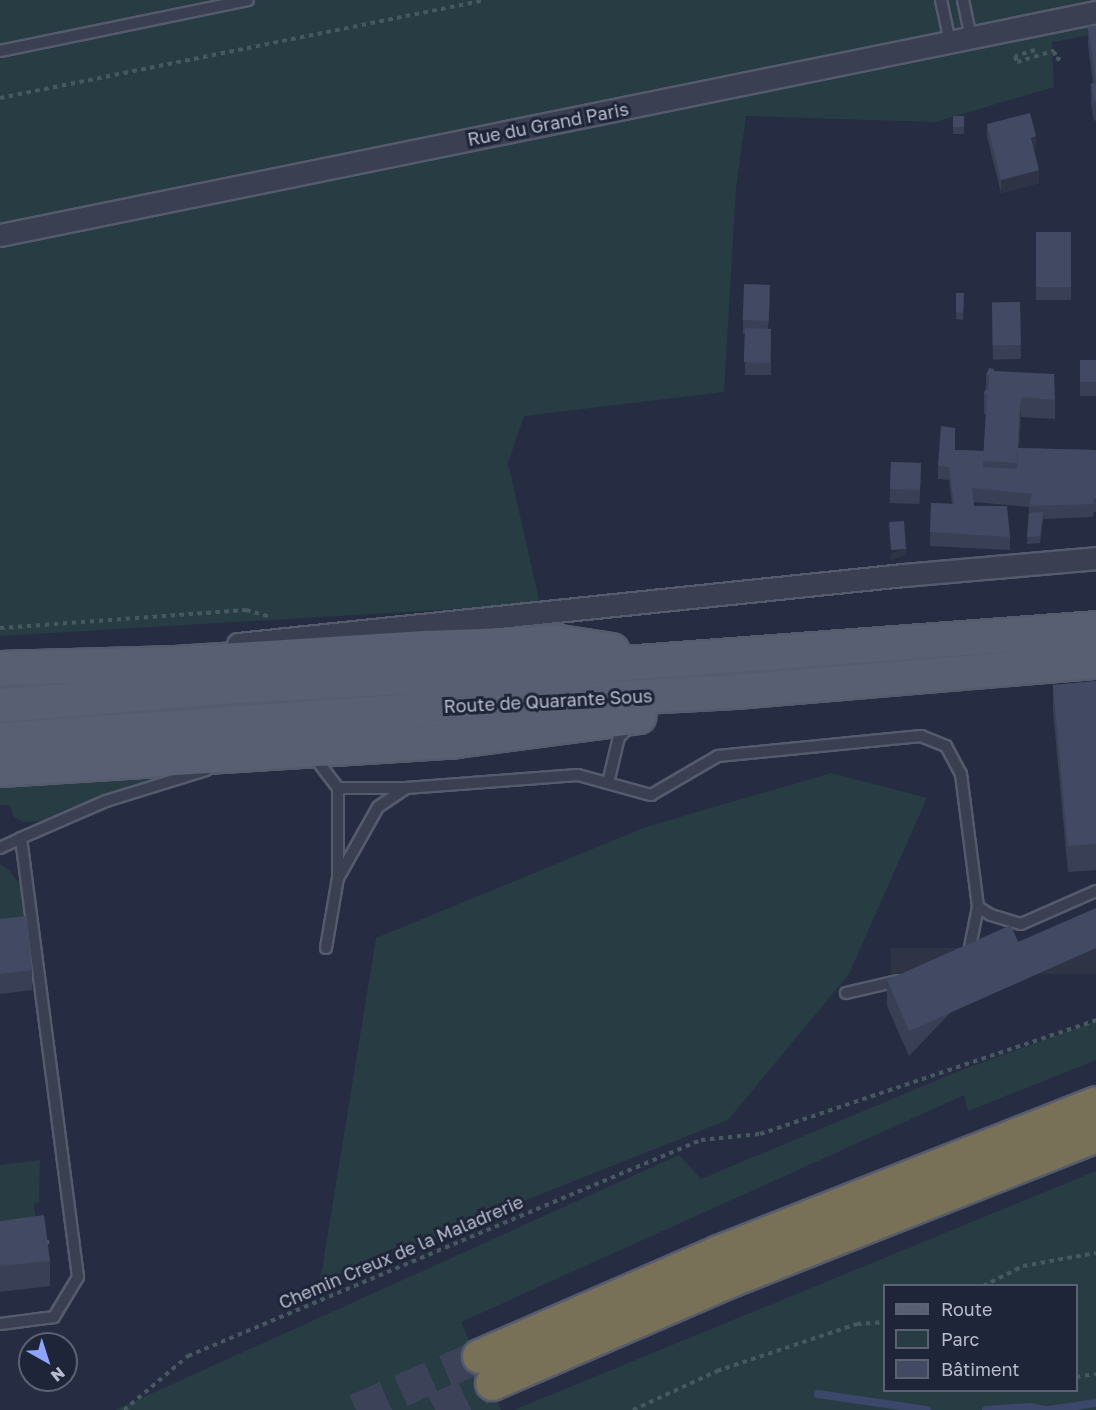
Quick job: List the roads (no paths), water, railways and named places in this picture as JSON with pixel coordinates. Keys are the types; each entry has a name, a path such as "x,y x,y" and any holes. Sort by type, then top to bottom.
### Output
{"highway":[{"path":"1096,1103 718,1252 485,1370 730,1280 1096,1135"}],"main road":[{"name":"Route de Quarante Sous","path":"0,705 234,686 502,672 666,658 1096,628"},
{"path":"7,668 175,663 424,647 560,642 666,658"},
{"name":"Route de Quarante Sous","path":"0,739 501,704 735,691 1096,661"},
{"path":"0,769 456,740 642,715 735,691"}],"street":[{"name":"Rue du Grand Paris","path":"0,236 1096,12"},
{"path":"7,668 903,575 1096,558"}],"lane":[{"path":"0,51 248,0"},
{"path":"940,0 950,42"},
{"path":"963,0 971,38"},
{"path":"608,783 619,737 642,715"},
{"path":"338,788 406,788 578,776 651,795 718,756 921,736 946,746 961,774 978,907 969,952 958,957"},
{"path":"308,749 338,788 338,878 326,948"},
{"path":"0,848 106,801 260,752"},
{"path":"338,878 378,807 406,788"},
{"path":"0,1324 54,1317 78,1277 21,838"},
{"path":"978,907 991,915 1021,924 1096,891"},
{"path":"846,993 904,979"}],"waterway":[{"path":"818,1394 927,1410"},
{"path":"1048,1410 1096,1403"},
{"path":"986,1410 1030,1407 1045,1410"}],"tunnel":[{"path":"356,1410 479,1356"},
{"path":"435,1410 492,1383"}]}
